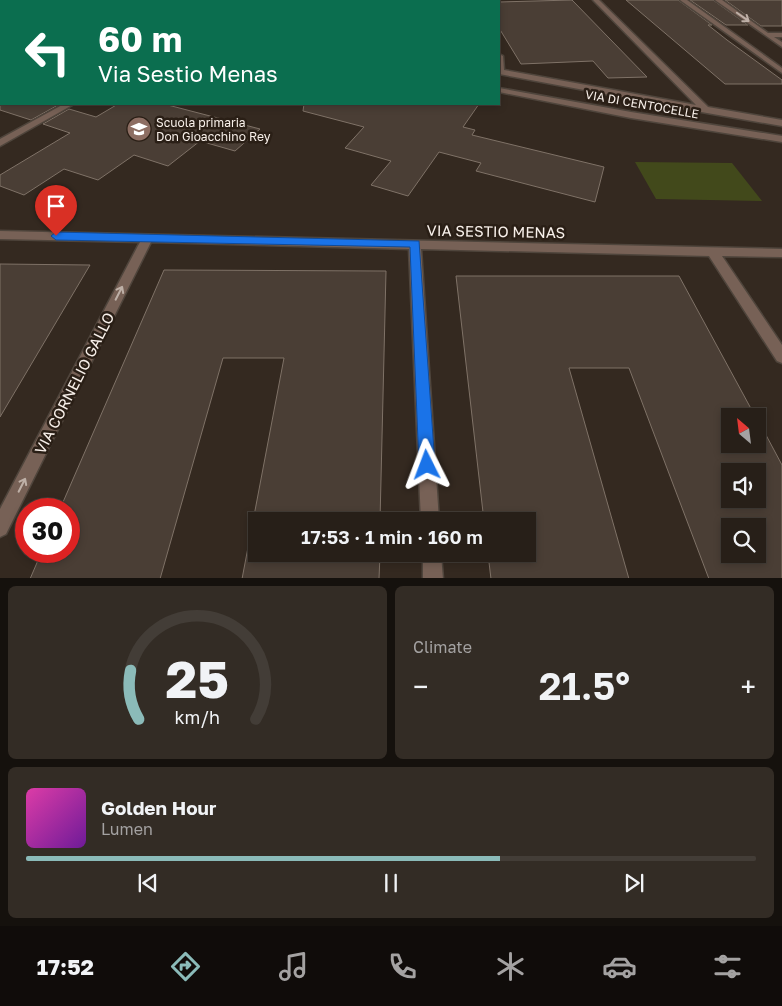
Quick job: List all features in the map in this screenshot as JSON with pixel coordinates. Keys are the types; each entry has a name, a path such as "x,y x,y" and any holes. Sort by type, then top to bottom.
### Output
{"street":[{"path":"596,0 707,111"},
{"path":"683,0 782,71"},
{"path":"718,0 782,45"},
{"path":"767,35 782,35"},
{"path":"500,72 782,123"},
{"name":"VIA DI CENTOCELLE","path":"500,90 630,115 782,139"},
{"path":"0,143 68,105"},
{"name":"VIA SESTIO MENAS","path":"0,235 782,253"},
{"name":"VIA CORNELIO GALLO","path":"0,528 148,238"},
{"path":"415,244 430,512"},
{"path":"713,252 782,357"},
{"path":"432,562 433,578"}],"green space":[{"path":"635,162 732,163 762,201 656,199"}],"building":[{"path":"572,0 647,77 608,78 593,61 521,64 500,30 500,2"},
{"path":"626,0 678,0 712,25 708,25 727,40 782,80 782,84 725,84"},
{"path":"690,0 713,0 748,25 726,25"},
{"path":"725,0 782,0 782,26 761,26"},
{"path":"0,105 58,105 31,120 0,110"},
{"path":"116,105 168,105 260,129 235,151 200,141 168,166 134,155 98,180 64,169 24,195 0,186 0,175 70,133 43,124 69,109 96,117"},
{"path":"304,105 478,105 463,127 475,130 472,135 604,167 595,202 476,171 481,163 439,152 408,196 371,185 391,161 345,148 364,127 303,111"},
{"path":"0,264 90,265 0,417"},
{"path":"164,270 386,271 380,512 255,512 284,358 223,358 160,578 30,578 37,563 80,563 80,498 65,498"},
{"path":"456,276 679,276 751,408 721,408 721,453 766,453 766,435 782,465 782,578 709,578 629,368 569,368 629,578 491,578 489,562 536,562 536,512 483,512"},
{"path":"248,547 248,562 380,562 379,578 242,578"}],"place":[{"name":"Scuola primaria Don Gioacchino Rey","path":"139,129"}],"route":[{"path":"56,236 415,244 427,465"}]}
